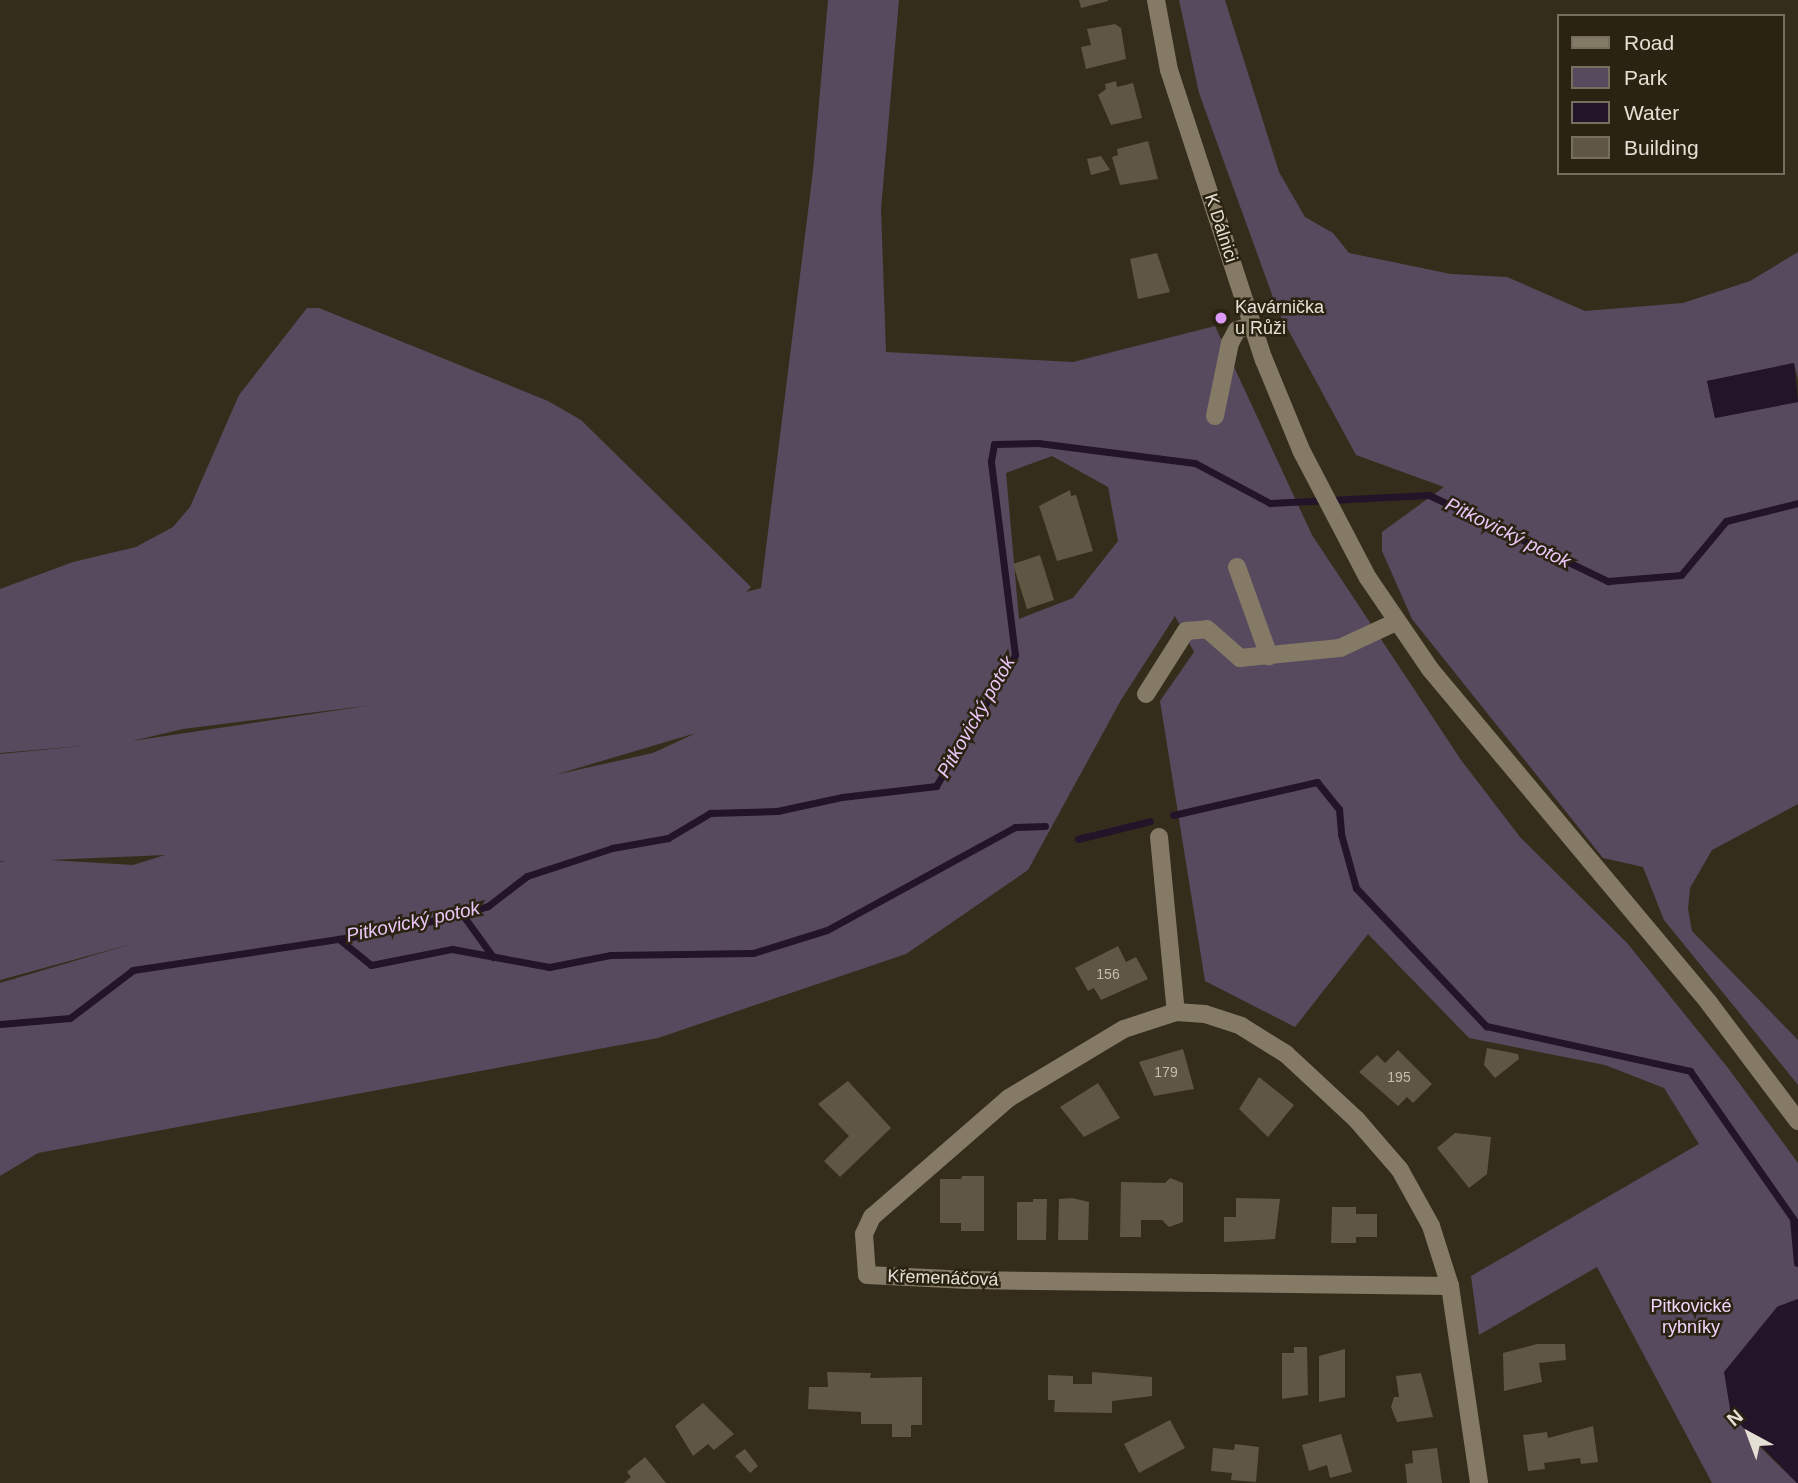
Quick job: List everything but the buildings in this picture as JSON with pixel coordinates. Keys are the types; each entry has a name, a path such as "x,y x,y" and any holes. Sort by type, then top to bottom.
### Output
{"street":[{"name":"K Dálnici","path":"1156,0 1169,70 1253,325 1302,452 1342,531 1396,622 1476,728 1709,1003 1798,1121"},
{"path":"1215,416 1230,343 1237,330 1253,325"},
{"path":"1237,567 1269,656"},
{"path":"1146,694 1186,631 1207,629 1240,658 1340,648 1396,622"},
{"path":"1158,838 1176,1012"},
{"name":"Křemenáčová","path":"1450,1286 968,1280 867,1275 864,1234 872,1217 920,1172 1009,1098 1124,1029 1176,1012 1205,1014 1241,1026 1286,1054 1356,1119 1400,1170 1431,1226 1450,1286 1479,1483"}],"green space":[{"name":"Pitkovické rybníky","path":"828,0 899,0 881,209 886,352 1073,362 1215,326 1312,535 1461,760 1520,837 1628,944 1728,1068 1798,1163 1798,1299 1777,1307 1756,1443 1797,1483 1712,1483 1597,1267 1479,1335 1471,1276 1699,1144 1664,1088 1605,1065 1469,1038 1368,934 1295,1027 1205,981 1160,701 1194,652 1175,616 1121,700 1028,870 906,954 658,1038 38,1153 0,1176 0,983 135,943 0,980 0,862 5,861 0,861 0,754 93,745 0,753 0,589 73,562 136,547 173,527 190,507 239,395 307,308 319,308 548,401 581,420 751,587 746,592 761,588 813,171","holes":["1052,456 1108,487 1118,541 1073,598 1019,619 1006,473","372,705 132,741 183,729","696,733 653,753 554,775","165,855 133,865 49,860"]},
{"path":"1179,0 1225,0 1279,172 1305,217 1333,233 1349,253 1451,274 1507,277 1585,311 1683,303 1750,281 1798,252 1798,380 1794,363 1707,381 1715,418 1798,402 1798,804 1712,850 1690,888 1688,909 1692,931 1798,1040 1798,1085 1664,920 1643,867 1603,858 1412,619 1382,551 1382,532 1444,487 1356,455 1278,311 1199,93"}],"water":[{"path":"1794,363 1798,402 1715,418 1707,381"},
{"path":"1798,1299 1797,1483 1731,1415 1724,1372 1777,1307"}],"waterway":[{"name":"Pitkovický potok","path":"0,1024 70,1018 133,970 379,933 462,914 488,906 527,876 612,848 668,838 710,813 777,811 842,797 936,786 1015,655 991,461 994,444 1038,443 1195,463 1270,503 1429,495 1608,581 1681,575 1726,521 1798,503"},
{"path":"1173,815 1317,782 1339,809 1341,834 1356,888 1486,1026 1690,1071 1798,1226"},
{"path":"1078,839 1150,821"},
{"path":"339,939 371,965 452,949 549,967 610,955 753,953 827,930 1015,827 1045,826"},
{"path":"462,914 493,957"},
{"path":"1793,1219 1797,1263"}],"place":[{"name":"Kavárnička u Růži","path":"1221,318"}]}
